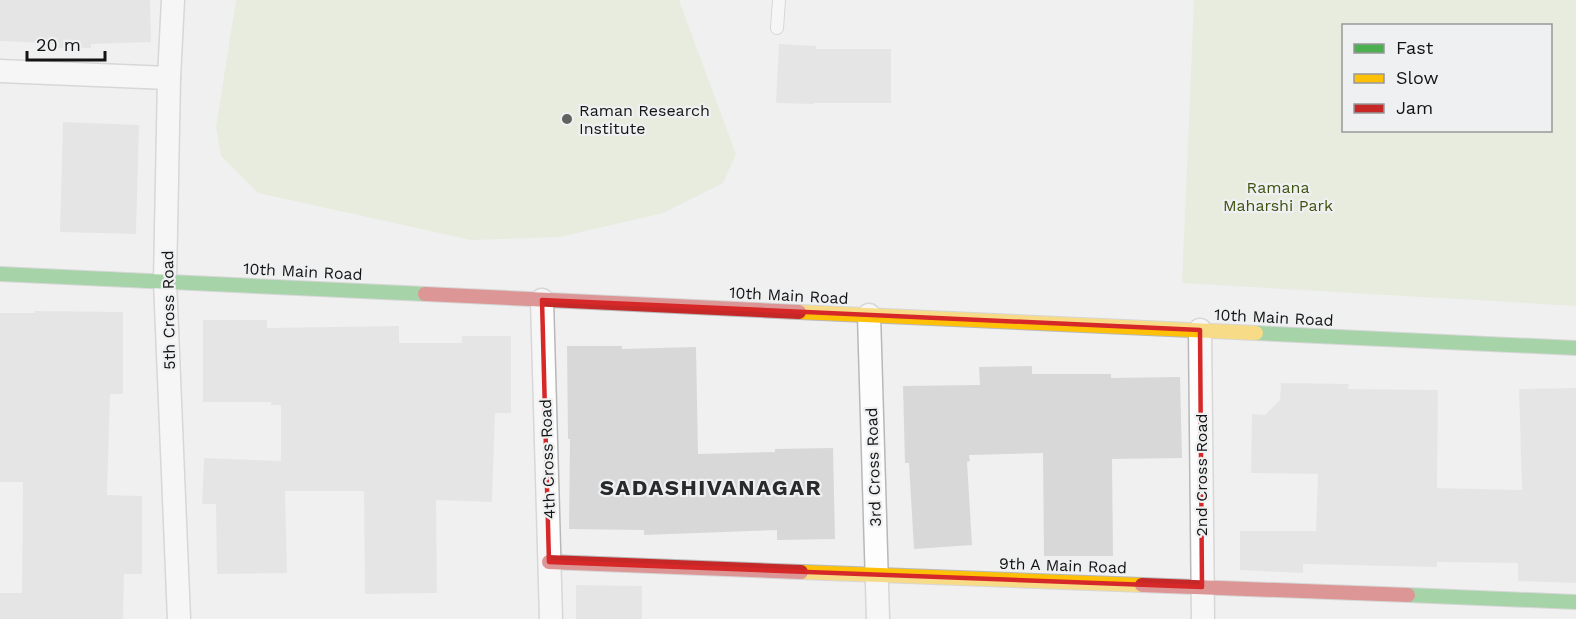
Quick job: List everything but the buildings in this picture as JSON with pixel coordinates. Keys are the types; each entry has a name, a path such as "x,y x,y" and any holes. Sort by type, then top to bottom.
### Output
{"street":[{"name":"5th Cross Road","path":"173,0 165,281 179,619"},
{"path":"0,71 169,78"},
{"name":"10th Main Road","path":"0,274 1576,348"},
{"name":"4th Cross Road","path":"542,300 551,619"},
{"name":"3rd Cross Road","path":"869,315 878,619"},
{"name":"2nd Cross Road","path":"1200,330 1203,619"},
{"name":"9th A Main Road","path":"549,562 1576,602"}],"lane":[{"path":"777,28 779,0"}],"highlighted area":[{"path":"542,300 1200,330 1202,587 549,562"}],"green space":[{"path":"236,0 679,0 736,154 723,183 663,213 560,237 471,240 258,193 221,156 216,127"},
{"name":"Ramana Maharshi Park","path":"1194,0 1576,0 1576,306 1182,283"}],"traffic: fast":[{"path":"0,274 425,294"},
{"path":"1256,333 1576,348"},
{"path":"1408,595 1576,602"}],"traffic: slow":[{"path":"799,312 1256,333"},
{"path":"801,572 1142,585"}],"traffic: jam":[{"path":"425,294 799,312"},
{"path":"549,562 801,572"},
{"path":"1142,585 1408,595"}],"place":[{"name":"Raman Research Institute","path":"567,119"}],"district":[{"name":"SADASHIVANAGAR","path":"711,487"}]}
